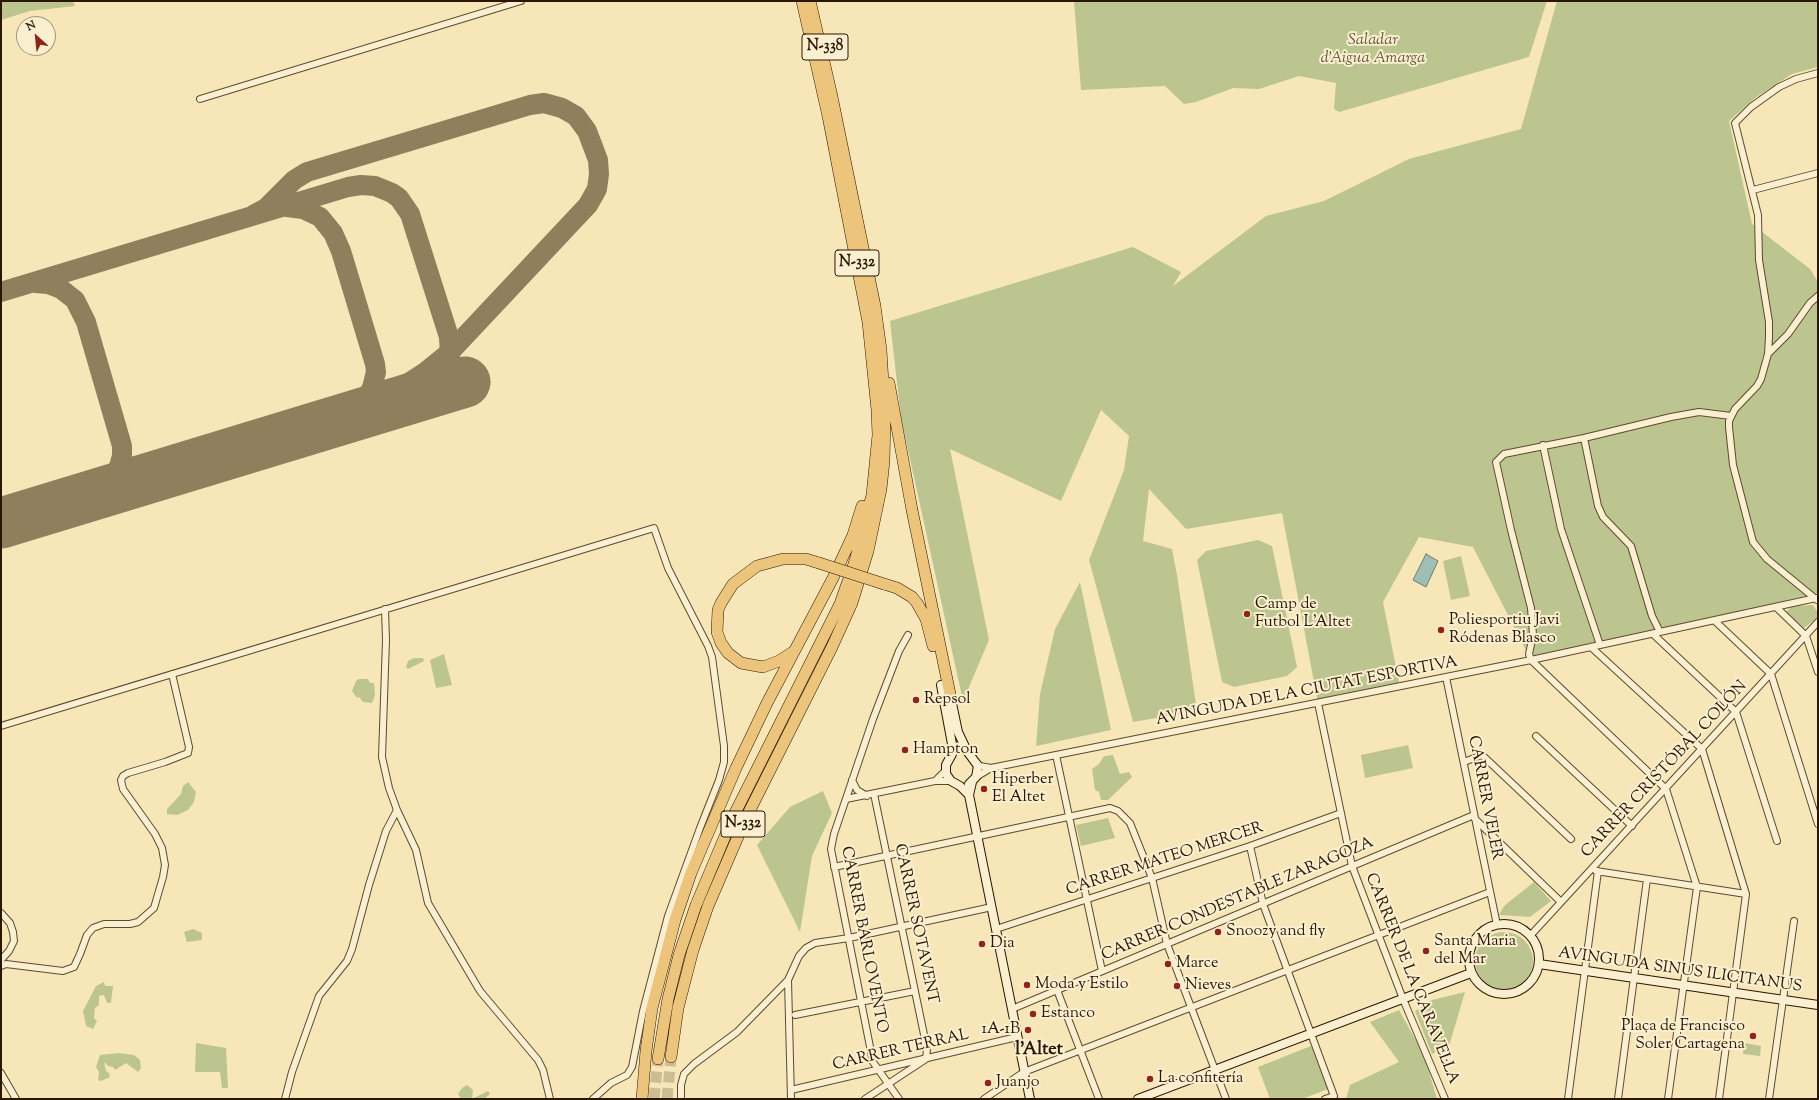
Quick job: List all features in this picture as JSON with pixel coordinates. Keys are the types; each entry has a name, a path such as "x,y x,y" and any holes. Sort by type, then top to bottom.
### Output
{"highway":[{"name":"N-332","path":"658,1059 668,999 679,955 696,906 734,815 840,604 863,531 872,495 876,462 878,410 868,322 817,67 802,1"},
{"name":"N-332","path":"806,1 817,67"},
{"name":"N-332","path":"671,1057 678,1008 693,950 708,906 746,818 832,647 852,603 861,577 878,508 884,461 885,416 881,350 868,265 810,1"},
{"name":"N-338","path":"816,1 831,92"},
{"path":"881,350 892,394 912,510 950,694"},
{"path":"642,1099 646,1051 652,1008 675,920 711,824 736,768 833,578 850,540 876,462"},
{"path":"796,649 786,657 763,667 741,663 728,653 720,643 717,632 718,610 721,603 733,584 757,566 784,559 806,559 905,592 922,610 930,632 941,684"}],"street":[{"path":"200,99 521,1"},
{"path":"1817,599 1767,559 1753,542 1730,450 1728,427 1731,416 1757,386 1768,354 1769,322 1759,260 1758,215 1753,190 1735,123 1751,107 1779,87 1796,79 1818,73"},
{"path":"1753,190 1818,173"},
{"path":"1768,354 1788,334 1810,303 1818,296"},
{"path":"1668,1099 1697,887 1666,788 1531,660 1529,654 1533,635 1531,608 1511,530 1496,462 1504,454 1584,438 1671,417 1699,412 1731,416"},
{"path":"1584,438 1598,506 1603,517 1631,546 1656,633 1736,712 1777,840"},
{"path":"1543,445 1561,529 1600,645"},
{"path":"1,726 654,528 668,568 708,646 712,657 725,755 719,780 686,865 664,931 642,1011 632,1067 627,1075 611,1083 593,1099"},
{"name":"AVINGUDA DE LA CIUTAT ESPORTIVA","path":"991,768 1531,660 1817,599"},
{"path":"1776,607 1806,636 1818,672"},
{"path":"385,609 386,633 382,757 389,788 397,810 416,850 428,903 480,991 541,1065 550,1099"},
{"path":"1715,621 1771,674 1818,824"},
{"name":"CARRER CRISTÓBAL COLÓN","path":"1530,936 1818,622"},
{"name":"CARRER BARLOVENTO","path":"899,1099 874,1062 834,866 831,841 899,651 908,635"},
{"path":"1591,647 1702,749 1746,894 1719,1099"},
{"path":"1,966 6,964 63,971 74,967 87,935 93,928 104,924 130,924 138,922 154,908 165,866 162,848 155,834 123,789 122,780 123,776 128,773 165,762 188,752 189,747 172,674"},
{"name":"CARRER VELER","path":"1446,677 1496,925"},
{"path":"935,781 946,770 951,758 952,740 941,684"},
{"path":"950,694 958,732 963,746 980,766 991,768"},
{"name":"CARRER DE LA CARAVEL·LA","path":"1318,703 1352,866 1403,999 1445,1099"},
{"path":"1536,736 1632,826"},
{"path":"951,758 960,754 970,756"},
{"path":"1056,755 1102,971"},
{"path":"1464,762 1482,755 1571,840"},
{"path":"976,762 978,770 969,795 1030,1099"},
{"path":"960,786 974,780 991,768"},
{"path":"946,770 951,782"},
{"path":"852,780 857,790 867,796"},
{"path":"846,799 867,796 935,781 951,782 960,786 969,795"},
{"name":"CARRER SOTAVENT","path":"874,794 916,990 927,1049 926,1059"},
{"path":"834,866 1069,818 1110,808 1118,811 1130,823 1152,878 1167,944 1226,1099"},
{"path":"285,1099 292,1072 319,996 347,961 352,949 368,885 386,832 397,810"},
{"name":"CARRER MATEO MERCER","path":"996,929 1250,846 1341,813"},
{"path":"1475,817 1561,902"},
{"name":"CARRER CONDESTABLE ZARAGOZA","path":"1012,1009 1352,866 1475,817"},
{"path":"1250,846 1263,904 1334,1096 1325,1099"},
{"path":"1591,870 1746,894"},
{"path":"1568,1099 1598,871"},
{"path":"1618,1099 1648,879"},
{"path":"984,1099 1024,1072 1490,892"},
{"path":"681,1099 681,1086 684,1074 694,1064 737,1032 788,980 799,956 806,948 815,943 849,938 992,907"},
{"path":"1,913 10,923 14,941 9,951 1,960"},
{"path":"1769,1099 1794,920"},
{"path":"1496,925 1515,926 1530,936 1537,949 1539,964 1536,974 1530,983 1511,993 1495,993 1485,989 1477,982 1471,973 1469,956 1474,941 1482,932 1496,925"},
{"name":"AVINGUDA SINUS ILICITANUS","path":"1539,964 1585,972 1818,1005"},
{"path":"1138,1099 1471,973"},
{"path":"788,980 791,1099"},
{"path":"795,1015 916,990"},
{"path":"1058,990 1099,1099"},
{"name":"CARRER TERRAL","path":"791,1090 1017,1037"},
{"path":"865,1099 926,1059"},
{"path":"1,1073 16,1099"}],"green space":[{"path":"1,1 73,1 75,6 30,11 1,20"},
{"name":"Saladar d’Aigua Amarga","path":"1074,1 1547,1 1529,57 1339,112 1334,109 1336,83 1299,76 1259,89 1233,88 1196,102 1184,104 1165,86 1081,90"},
{"path":"1557,1 1818,1 1818,67 1792,74 1755,98 1729,121 1752,224 1810,269 1818,282 1818,593 1531,660 1473,547 1419,537 1383,602 1400,687 1318,703 1282,513 1186,529 1149,489 1143,541 1172,549 1197,711 1133,722 1089,560 1124,470 1129,436 1101,410 1061,501 950,449 989,640 963,701 901,418 890,321 1133,247 1181,272 1173,286 1266,216 1324,201 1409,159 1521,129"},
{"name":"Camp de Futbol L'Altet","path":"1258,540 1272,546 1297,667 1287,676 1234,687 1222,682 1197,560 1206,551"},
{"path":"1461,556 1470,596 1451,600 1443,561"},
{"path":"1080,582 1111,730 1036,746 1040,694 1055,629"},
{"path":"1813,605 1818,613 1818,617 1804,628 1786,612 1792,606"},
{"path":"444,654 452,685 436,688 430,660"},
{"path":"414,658 423,658 424,661 408,669 406,667 408,661"},
{"path":"359,679 368,679 370,683 374,683 375,695 372,703 363,702 359,697 357,698 352,691 356,681"},
{"path":"1408,745 1413,768 1365,778 1361,755"},
{"path":"1113,755 1120,774 1129,772 1132,777 1108,800 1101,800 1099,792 1095,790 1092,769 1099,764 1104,756"},
{"path":"188,782 196,792 194,802 188,810 177,815 167,814 167,809 181,794 183,786"},
{"path":"823,791 832,813 812,856 800,932 757,845 790,807"},
{"path":"1108,818 1115,838 1081,846 1076,825"},
{"path":"1534,882 1551,901 1530,917 1499,915 1504,906"},
{"path":"193,929 202,933 202,940 187,942 184,932"},
{"path":"1504,932 1515,934 1528,945 1531,950 1533,961 1531,972 1520,985 1515,988 1504,990 1493,988 1480,977 1477,972 1475,961 1477,950 1488,937 1493,934"},
{"path":"104,982 105,986 113,986 111,1003 107,1003 104,995 99,996 99,1005 95,1008 94,1018 97,1021 93,1029 86,1026 83,1011 96,986"},
{"path":"1465,992 1449,1046 1432,1054 1415,1011 1432,1000"},
{"path":"1399,1010 1424,1055 1437,1099 1346,1099 1350,1085 1399,1062 1370,1022"},
{"path":"196,1043 226,1048 228,1088 222,1088 220,1072 195,1072"},
{"path":"1744,1043 1761,1046 1760,1056 1743,1054"},
{"path":"1311,1046 1328,1089 1302,1099 1270,1099 1258,1067"},
{"path":"119,1053 134,1055 140,1060 141,1068 138,1072 126,1063 115,1070 113,1067 108,1066 104,1062 106,1071 109,1073 110,1077 101,1081 98,1080 99,1072 96,1067 100,1055"},
{"path":"467,1085 473,1090 472,1099 461,1099 458,1094 462,1088"},
{"path":"488,1091 490,1094 484,1099 472,1099"}],"water":[{"path":"1426,554 1438,561 1426,587 1413,580"}],"taxiway":[{"path":"253,215 266,208 294,180 307,172 530,105 544,103 562,108 576,116 587,131 598,160 599,174 597,189 588,205 450,352 424,373 396,391 348,417"},
{"path":"1,292 348,187 361,185 375,186 392,193 399,198 410,214 449,337 450,357 445,372 434,387 417,396"},
{"path":"287,207 303,209 320,217 333,233 341,251 375,364 376,372 372,388 365,400 356,410"},
{"path":"35,283 48,284 61,289 75,300 86,322 122,446 122,456 118,470 110,484 98,493"}],"runway":[{"path":"1,523 465,382"}],"tunnel":[{"path":"667,1099 671,1057"},
{"path":"654,1099 658,1059"}],"place":[{"name":"Camp de Futbol L'Altet","path":"1247,614"},
{"name":"Poliesportiu Javi Ródenas Blasco","path":"1441,630"},
{"name":"Repsol","path":"916,700"},
{"name":"Hampton","path":"905,750"},
{"name":"Hiperber El Altet","path":"984,789"},
{"name":"Snoozy and fly","path":"1218,932"},
{"name":"Dia","path":"982,944"},
{"name":"Santa Maria del Mar","path":"1426,951"},
{"name":"Marce","path":"1168,964"},
{"name":"Moda y Estilo","path":"1027,985"},
{"name":"Nieves","path":"1177,986"},
{"name":"Estanco","path":"1033,1014"},
{"name":"1A-1B","path":"1028,1030"},
{"name":"Plaça de Francisco Soler Cartagena","path":"1753,1036"},
{"name":"La confitería","path":"1150,1079"},
{"name":"Juanjo","path":"988,1083"}],"district":[{"name":"l'Altet","path":"1039,1051"}]}
